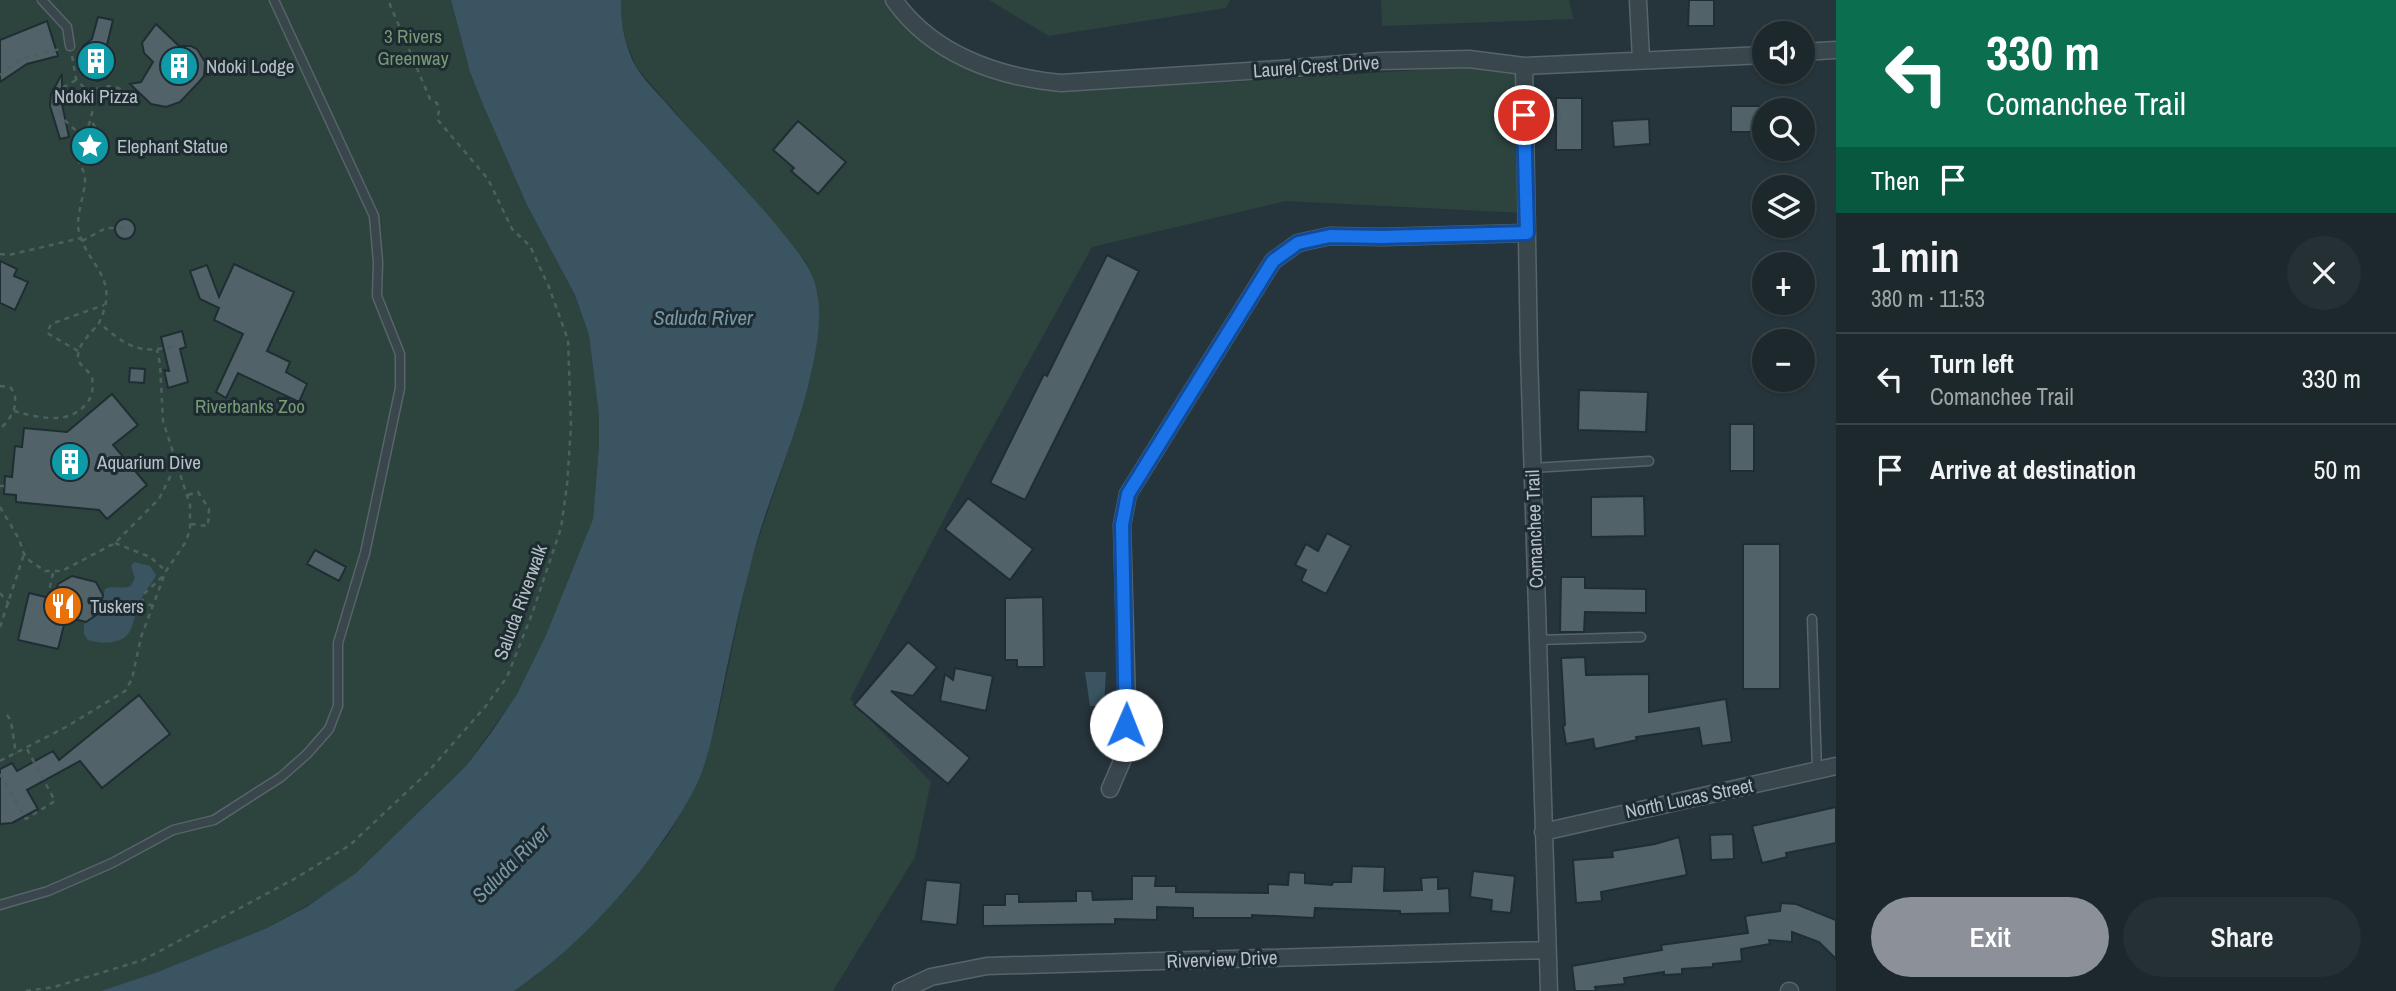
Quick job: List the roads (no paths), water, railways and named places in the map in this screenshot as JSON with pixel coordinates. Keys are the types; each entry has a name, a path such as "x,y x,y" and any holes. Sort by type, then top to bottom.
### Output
{"street":[{"name":"Laurel Crest Drive","path":"894,0 920,29 958,55 993,71 1030,80 1061,83 1380,61 1469,59 1524,66 1752,55"},
{"path":"1638,0 1641,59"},
{"path":"1815,51 1836,50"},
{"name":"Comanchee Trail","path":"1524,66 1532,468 1549,991"},
{"path":"1110,789 1125,747 1127,703 1122,525 1128,494 1273,261 1298,243 1323,237 1527,233"},
{"name":"North Lucas Street","path":"1543,832 1836,766"},
{"name":"Riverview Drive","path":"901,991 931,977 986,965 1547,950"}],"lane":[{"path":"42,0 67,27 71,47"},
{"path":"0,905 48,891 112,863 173,830 215,820 281,777 307,754 329,729 338,706 338,643 365,553 400,388 400,354 377,296 378,262 374,216 274,0"},
{"path":"1532,468 1649,461"},
{"path":"1812,619 1817,770"},
{"path":"1537,640 1641,637"}],"water":[{"name":"Saluda River","path":"451,0 621,0 626,43 640,73 768,215 799,253 813,278 819,312 812,369 799,419 757,542 701,775 661,843 617,899 566,950 514,991 101,991 155,973 267,928 308,906 356,873 466,766 491,733 517,694 546,635 593,519 599,416 589,335 575,295 527,205 484,107 470,72"},
{"path":"134,562 150,566 156,575 141,600 130,631 127,636 117,641 105,643 88,640 84,634 84,624 100,613 105,589 131,586 135,578 131,566"},
{"path":"1085,672 1106,672 1104,706 1090,706"}],"place":[{"name":"Ndoki Pizza","path":"96,61"},
{"name":"Ndoki Lodge","path":"179,66"},
{"name":"Elephant Statue","path":"90,146"},
{"name":"Aquarium Dive","path":"70,462"},
{"name":"Tuskers","path":"63,606"}],"park label":[{"name":"3 Rivers Greenway","path":"413,47"},
{"name":"Riverbanks Zoo","path":"250,406"}]}
